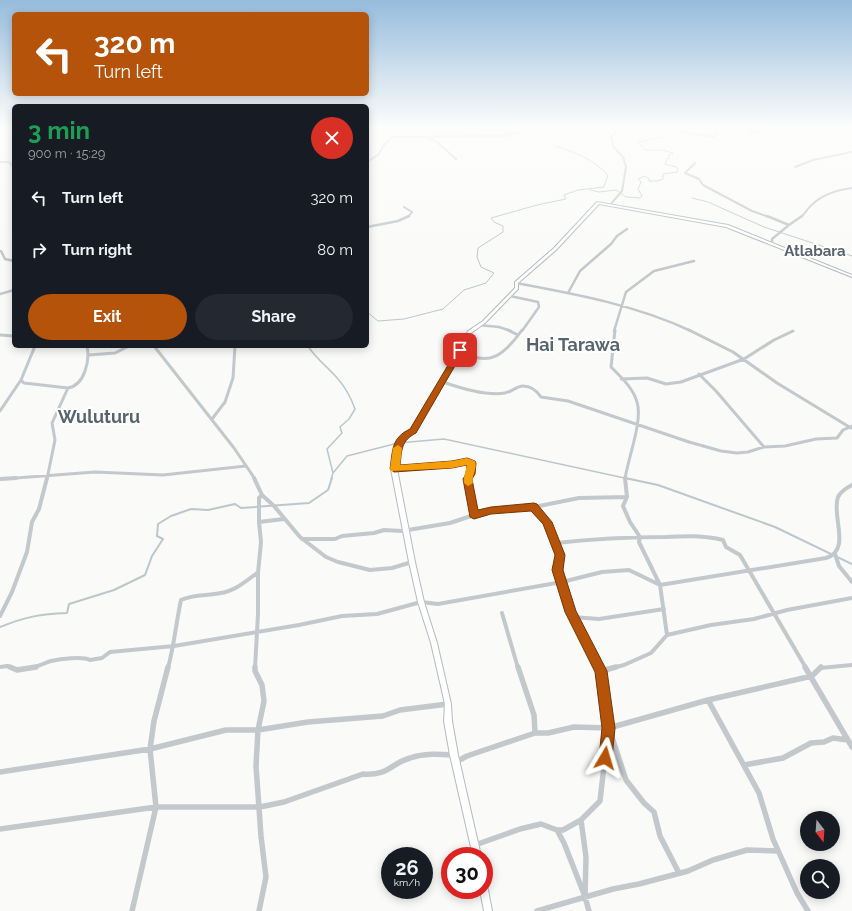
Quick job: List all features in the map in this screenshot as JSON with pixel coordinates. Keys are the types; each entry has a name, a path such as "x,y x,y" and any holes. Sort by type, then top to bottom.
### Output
{"street":[{"path":"610,205 622,191 625,170"},
{"path":"688,170 684,173 699,179 703,185 749,210 789,225"},
{"path":"770,243 772,242 772,239 778,236 779,232 786,229 789,225 806,213 807,210 814,206 817,200 833,191 852,188"},
{"path":"609,728 600,801 581,820 563,830 557,830 541,824 520,829 474,846 454,755 448,721 448,704 434,644 421,602 405,530 394,469 398,443 406,434 413,431 443,382 469,332 479,325 510,296 517,288 516,284 555,249 598,203 727,226 852,276"},
{"path":"369,227 401,221 412,212 404,207"},
{"path":"568,293 580,271 611,244 617,236 627,229"},
{"path":"1,250 3,257 8,261 12,261"},
{"path":"667,634 660,585 639,542 640,537 630,522 623,506 627,497 625,478 639,414 637,402 633,394 611,367 614,336 621,305 626,292 649,273 694,261"},
{"path":"516,284 589,296 621,305 678,325 744,359 777,383 851,427"},
{"path":"0,294 12,291"},
{"path":"460,350 475,357 494,358 500,355 539,308 538,302 510,296"},
{"path":"479,325 493,325 518,335"},
{"path":"621,379 646,378 666,384 681,382 699,374 724,367 744,359 774,340 793,331"},
{"path":"0,335 12,336"},
{"path":"0,411 21,380 34,348"},
{"path":"21,380 24,383 68,388 74,387 81,380 89,356 87,348"},
{"path":"89,356 115,353 125,348"},
{"path":"156,348 212,419 255,478 262,494 302,539 326,557 338,562 370,570 392,568 412,562"},
{"path":"212,419 225,402 233,378 235,348"},
{"path":"699,374 716,391 764,447"},
{"path":"443,382 461,388 482,392 505,393 522,386 536,390 541,397 583,405 637,425 721,451 737,453 748,452 764,447 785,446 816,439 832,439 836,438 840,433 851,427"},
{"path":"0,616 12,592 27,552 32,522 38,509 50,468 55,440 52,423 68,388"},
{"path":"394,469 452,464 467,461 472,463 468,479 474,515"},
{"path":"0,479 95,472 163,475 246,466"},
{"path":"0,667 7,666 17,670 38,667 51,661 85,657 90,660 102,658 110,652 174,646 299,625 342,616 377,614 421,602 438,604 463,598 503,594 602,572 630,570 660,585 826,558 835,554 838,550 840,538 836,501 843,491 852,485"},
{"path":"259,911 266,877 260,836 260,807 256,766 258,730 264,702 262,684 255,671 258,614 258,573 261,542 259,498 262,494"},
{"path":"302,539 335,539 342,536 374,533 384,530 405,530 450,523 491,511 534,507 579,498 627,497"},
{"path":"534,507 547,522 556,543 560,555 557,570 573,617 601,671 609,728 626,780 644,803 654,812 660,836 679,873"},
{"path":"259,522 284,519"},
{"path":"556,543 572,540 640,537 709,536 723,540 726,547 740,555 750,571 773,614 812,676 852,747"},
{"path":"835,554 839,566 852,582"},
{"path":"132,911 156,807 150,749 154,720 174,646 177,617 181,600 189,595 226,592 240,586 258,573"},
{"path":"601,671 624,665 651,653 667,634 711,624 754,619 787,610 852,598"},
{"path":"573,617 599,619 664,609"},
{"path":"502,613 523,685 534,715 535,733"},
{"path":"456,762 467,756 535,733 548,733 574,727 609,728 708,700 812,676 821,667 839,667 852,664"},
{"path":"708,700 759,793 773,839 805,909"},
{"path":"0,772 150,749 226,730 258,730 308,722 383,716 400,710 448,704"},
{"path":"744,765 783,758 811,743 824,742 833,738 848,740"},
{"path":"0,829 156,807 260,807 284,802 363,774 374,775 385,772 409,758 434,753 454,755"},
{"path":"581,820 586,857 585,897"},
{"path":"557,830 564,843 589,911"},
{"path":"537,911 585,897 688,871 713,860 747,850 778,851"},
{"path":"486,899 488,911"}],"waterway":[{"path":"369,314 378,321 404,319 443,309 464,290 486,283 494,273 481,267 477,257 478,248 503,232 503,226 494,222 491,218 537,205 566,199 564,195 578,190 604,187 608,175 602,170"},
{"path":"590,190 599,192 616,190 626,197 640,198 642,196 638,189 641,182 638,179 645,176 649,179 649,181 657,181 663,179 663,174 677,172 678,170"},
{"path":"692,198 708,202 764,227 852,256"},
{"path":"310,348 341,382 355,409 349,419 340,427 342,433 327,449 333,473"},
{"path":"333,473 347,456 398,443 444,439 629,479"},
{"path":"331,479 333,473"},
{"path":"0,627 33,617 67,613 69,604 114,590 145,575 152,556 163,539 157,536 158,524 171,516 191,509 208,510 235,504 241,508 309,503 328,490 332,478"},
{"path":"625,478 658,485 775,527 852,564"}],"slow traffic":[{"path":"398,448 394,469 427,467 467,461 472,463 468,483"}],"district":[{"name":"Atlabara","path":"815,251"},
{"name":"Hai Tarawa","path":"573,345"},
{"name":"Wuluturu","path":"99,417"}],"route":[{"path":"460,350 456,360 413,431 406,434 398,443 394,469 427,467 467,461 472,463 468,479 474,515 477,513 491,511 534,507 547,522 560,555 557,570 571,612 601,671 603,694 609,728 605,758"}]}
